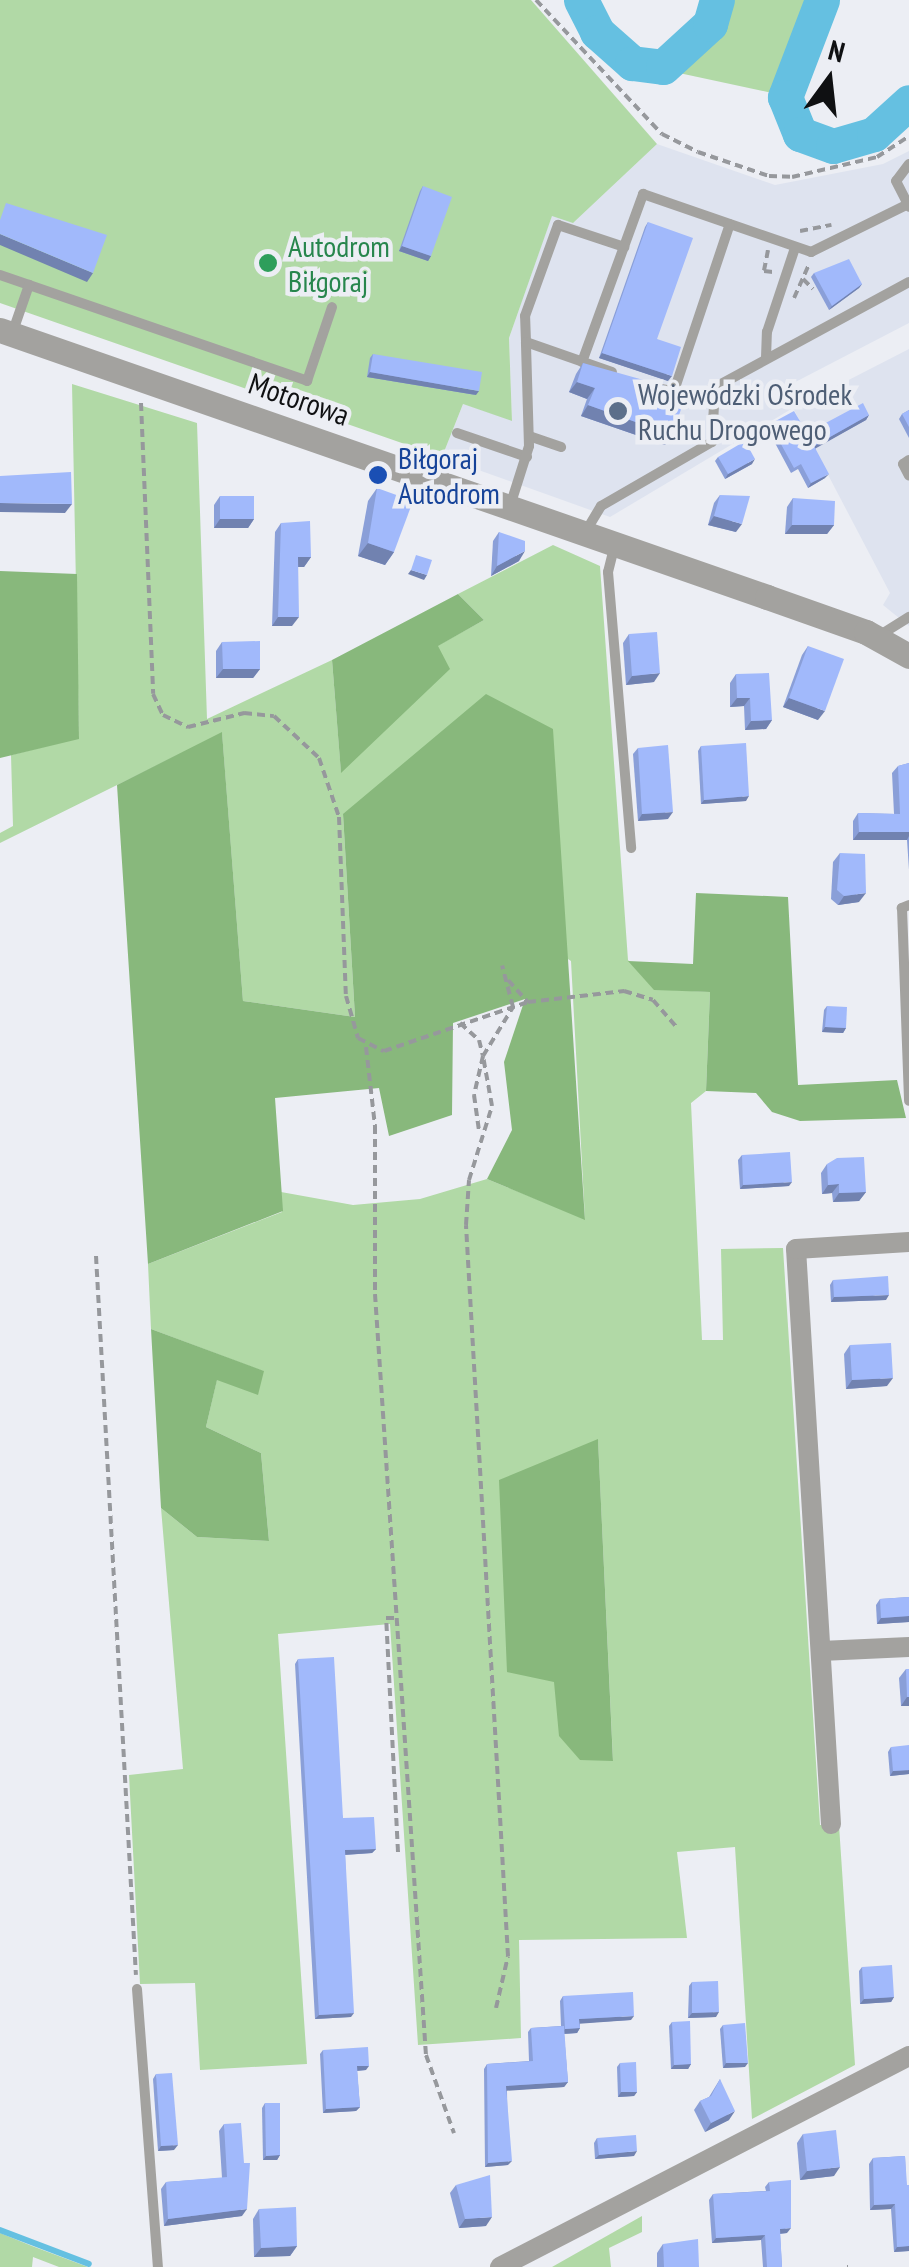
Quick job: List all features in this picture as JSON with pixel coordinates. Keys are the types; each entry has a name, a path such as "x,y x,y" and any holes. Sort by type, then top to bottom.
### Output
{"street":[{"name":"Motorowa","path":"6,332 877,637 909,656"},
{"path":"831,1824 796,1249 909,1242"},
{"path":"820,1651 909,1647"},
{"path":"500,2267 909,2056"}],"lane":[{"path":"582,362 643,194 795,248 828,248 908,206 896,181 909,164"},
{"path":"672,394 730,224"},
{"path":"510,507 527,457 529,436 525,316 558,225 624,247"},
{"path":"766,358 767,332 795,248"},
{"path":"0,274 307,381 332,307"},
{"path":"654,387 690,398 909,282"},
{"path":"6,332 29,284"},
{"path":"526,342 618,374"},
{"path":"581,531 601,506 712,442 716,386"},
{"path":"457,433 527,457"},
{"path":"529,436 561,446"},
{"path":"909,460 903,464 909,476"},
{"path":"615,543 608,572 631,848"},
{"path":"877,637 909,617"},
{"path":"909,906 902,908 909,1101"},
{"path":"137,1990 158,2267"}],"path":[{"path":"536,0 662,134 698,152 770,176 792,176 877,157 909,136"},
{"path":"776,244 767,252 764,271 778,272"},
{"path":"792,275 813,288"},
{"path":"140,379 153,694 163,715 188,727 244,713 274,716 319,758 340,816 346,996 352,1024 366,1047 376,1126 375,1294 426,2055 454,2133"},
{"path":"480,1133 474,1095 484,1056 513,1007 502,965"},
{"path":"505,976 528,1002"},
{"path":"366,1047 384,1051 528,1002 624,990 653,1000 676,1026"},
{"path":"460,1023 479,1040 492,1106 480,1133 466,1225 508,1956 496,2008"},
{"path":"96,1256 137,1990"},
{"path":"398,1618 386,1618 398,1852"}],"shaded area":[{"path":"657,144 775,185 883,164 909,151 909,323 778,391 794,408 909,349 909,626 883,605 890,593 793,408 610,517 442,457 463,404 512,420 509,338 552,215 574,222"}],"green space":[{"name":"Autodrom Biłgoraj","path":"0,0 531,0 657,144 573,223 552,216 509,338 512,421 463,404 442,457 0,303"},
{"path":"728,0 814,0 777,94 679,73"},
{"path":"72,384 197,423 207,719 332,660 341,772 437,646 484,620 458,594 553,545 600,566 628,960 654,989 710,992 706,1091 691,1103 702,1340 723,1340 721,1249 783,1248 820,1825 839,1825 855,2065 752,2119 735,1847 677,1852 687,1938 519,1940 521,2038 418,2045 390,1624 278,1634 307,2064 200,2070 195,1983 140,1984 129,1775 183,1769 161,1508 197,1537 269,1541 261,1453 206,1427 217,1379 263,1371 151,1329 148,1264 282,1212 281,1192 353,1205 420,1199 487,1179 585,1219 571,961 343,814 355,1017 243,1001 222,733 0,843 0,833 13,826 11,755 79,738","holes":["598,1440 613,1761 555,1681"]},
{"path":"0,571 77,574 79,739 0,758"},
{"path":"458,594 484,620 438,646 450,669 341,773 332,660"},
{"path":"486,694 553,729 585,1220 487,1179 512,1130 504,1062 525,999 453,1023 452,1115 389,1136 379,1088 275,1098 283,1211 148,1264 117,785 222,732 243,1001 355,1017 343,814"},
{"path":"696,893 788,897 798,1085 897,1080 906,1118 800,1121 772,1112 756,1093 706,1091 710,992 654,990 628,961 693,964"},
{"path":"151,1329 264,1371 258,1395 217,1380 206,1427 261,1453 269,1541 197,1537 161,1508"},
{"path":"598,1439 613,1761 580,1760 559,1736 554,1682 507,1672 499,1480"},
{"path":"642,2216 642,2232 609,2248 611,2267 552,2267"},
{"path":"0,2233 88,2267 59,2267 33,2257 32,2267 0,2267"}],"building":[{"path":"423,186 452,197 431,256 402,246"},
{"path":"6,203 107,235 93,273 0,234"},
{"path":"648,222 693,238 657,339 681,347 672,376 602,353"},
{"path":"849,259 862,284 832,306 814,273"},
{"path":"373,354 482,372 479,391 370,372"},
{"path":"583,363 672,388 670,393 685,398 672,435 588,405 595,388 577,382"},
{"path":"863,403 869,415 814,446 829,474 811,483 801,464 794,468 770,424 794,411 807,433"},
{"path":"745,441 755,459 728,474 718,457"},
{"path":"71,472 72,504 0,503 0,476"},
{"path":"377,488 413,501 394,552 368,543"},
{"path":"720,495 750,496 742,524 714,516"},
{"path":"220,496 254,496 254,519 220,519"},
{"path":"793,498 835,501 834,525 792,525"},
{"path":"310,521 311,557 298,557 299,617 278,617 281,523"},
{"path":"499,532 525,541 525,551 497,566"},
{"path":"416,555 432,560 427,575 411,570"},
{"path":"657,632 660,673 632,676 629,634"},
{"path":"260,641 260,669 223,669 222,642"},
{"path":"808,646 844,659 825,711 789,698"},
{"path":"769,673 772,720 751,721 750,698 737,698 736,674"},
{"path":"746,743 749,796 704,800 701,746"},
{"path":"668,745 673,812 642,814 638,748"},
{"path":"909,763 909,832 859,832 858,813 900,814 898,766"},
{"path":"840,853 865,854 866,893 844,896 837,890"},
{"path":"827,1006 847,1007 846,1028 825,1027"},
{"path":"790,1152 792,1182 743,1185 742,1155"},
{"path":"864,1157 866,1192 839,1193 839,1184 828,1185 827,1164 837,1158"},
{"path":"888,1276 889,1295 834,1297 833,1280"},
{"path":"891,1343 893,1378 852,1380 850,1345"},
{"path":"909,1597 909,1616 881,1618 880,1599"},
{"path":"334,1657 343,1818 374,1817 376,1849 345,1850 354,2013 319,2015 298,1659"},
{"path":"909,1669 909,1697 907,1697"},
{"path":"909,1745 909,1770 893,1771 891,1747"},
{"path":"892,1965 894,1997 864,1999 862,1967"},
{"path":"718,1981 719,2012 692,2013 692,1982"},
{"path":"633,1992 634,2016 579,2019 580,2028 565,2029 563,1996"},
{"path":"690,2021 691,2064 674,2065 672,2022"},
{"path":"745,2023 748,2063 726,2063 723,2025"},
{"path":"564,2026 568,2082 506,2086 512,2161 488,2163 487,2064 533,2061 531,2028"},
{"path":"368,2047 369,2066 357,2066 360,2107 326,2109 323,2050"},
{"path":"636,2062 637,2092 621,2092 620,2063"},
{"path":"172,2073 178,2145 161,2146 156,2074"},
{"path":"720,2079 735,2111 711,2123 700,2101 711,2096"},
{"path":"265,2103 280,2103 280,2155 266,2156"},
{"path":"241,2123 244,2163 250,2163 247,2209 168,2219 166,2182 227,2177 224,2124"},
{"path":"836,2130 840,2167 807,2171 803,2134"},
{"path":"636,2135 637,2151 599,2155 597,2138"},
{"path":"905,2156 909,2246 897,2247 895,2204 874,2205 873,2158"},
{"path":"490,2175 492,2217 465,2219 456,2185"},
{"path":"791,2180 791,2228 780,2229 782,2267 767,2267 765,2235 716,2238 713,2194 770,2191 769,2182"},
{"path":"296,2207 297,2246 261,2248 259,2209"},
{"path":"698,2239 699,2267 664,2267 663,2244"}],"waterway":[{"path":"581,0 597,32 632,63 663,67 710,24 717,0"},
{"path":"822,0 785,97 800,134 833,146 874,134 909,102"},
{"path":"0,2230 89,2264"}],"place":[{"name":"Autodrom Biłgoraj","path":"268,263"},
{"name":"Wojewódzki Ośrodek Ruchu Drogowego","path":"618,411"},
{"name":"Biłgoraj Autodrom","path":"378,475"}]}
